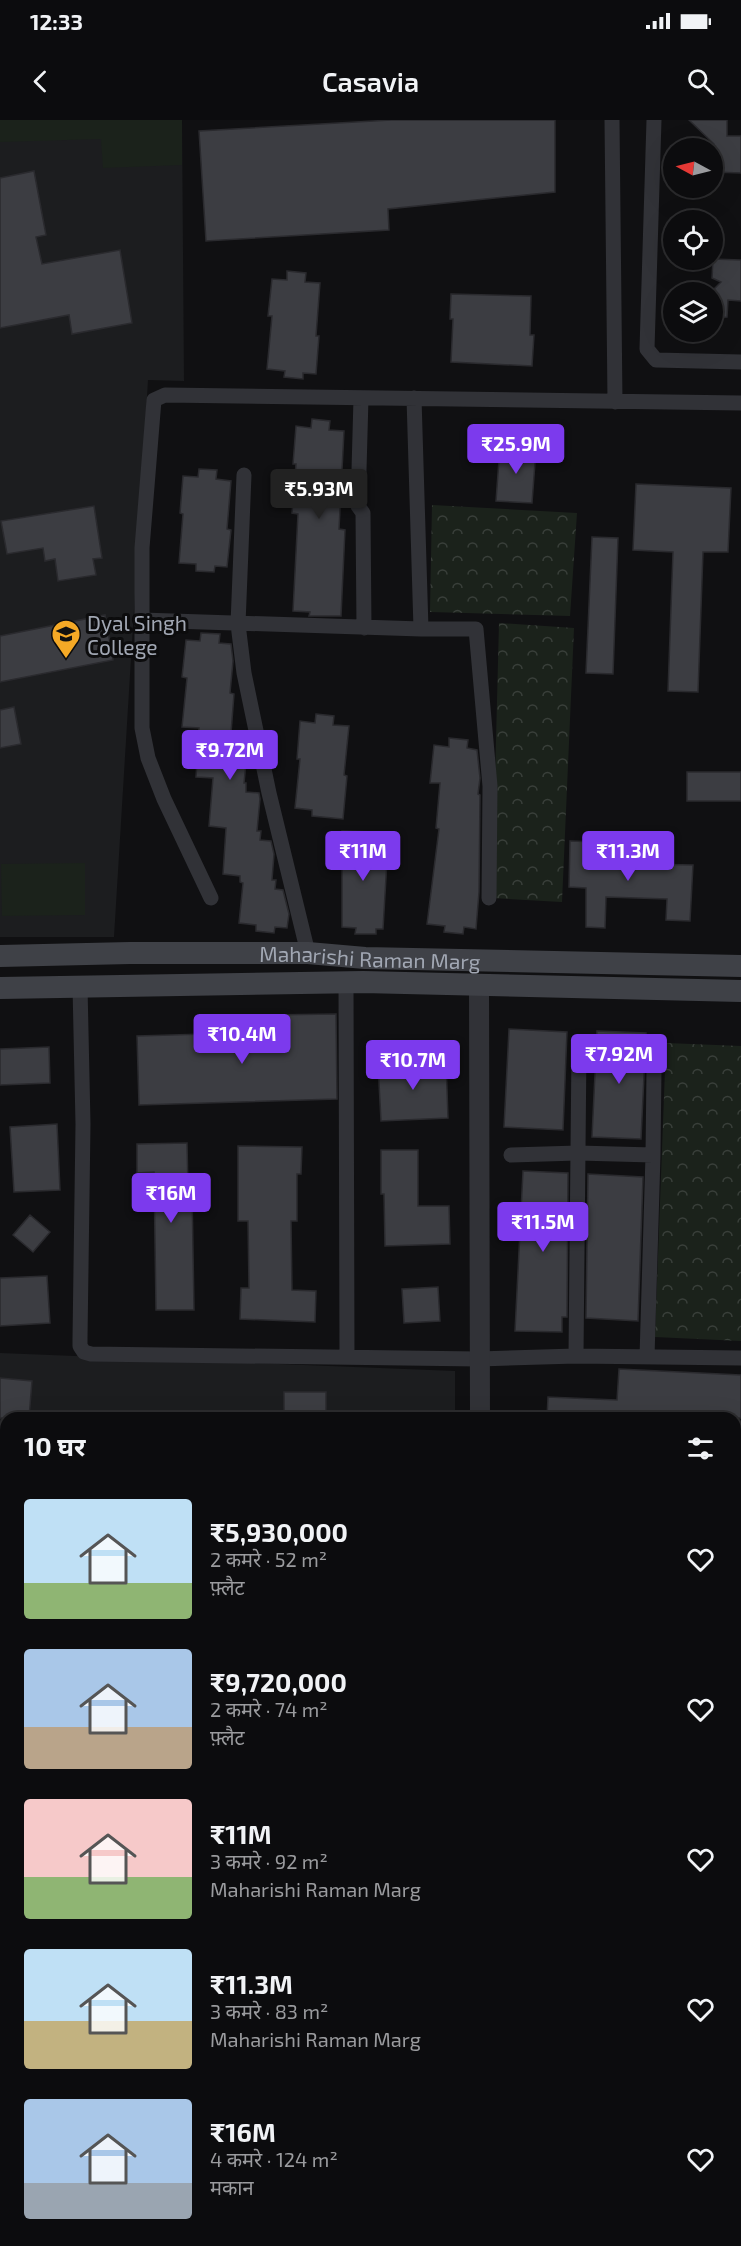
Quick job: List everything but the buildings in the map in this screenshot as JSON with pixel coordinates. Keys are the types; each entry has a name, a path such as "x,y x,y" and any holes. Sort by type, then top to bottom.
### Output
{"main road":[{"name":"Maharishi Raman Marg","path":"0,956 308,953 365,958 741,966"},
{"name":"Maharishi Raman Marg","path":"0,988 346,983 741,991"}],"street":[{"path":"612,120 615,402"},
{"path":"654,120 647,349 656,360 741,362"},
{"path":"211,898 164,799 148,759 142,729 142,548 154,400 165,395 741,403"},
{"path":"361,398 358,506 363,513 364,628"},
{"path":"414,398 421,629"},
{"path":"244,475 238,624 244,673 269,793 308,953"},
{"path":"142,620 364,628 476,629 490,786 489,898"},
{"path":"346,983 348,1357"},
{"path":"479,984 480,1412"},
{"path":"80,987 83,1124 80,1346 84,1352 479,1359 576,1356 741,1358"},
{"path":"576,1356 579,1047"},
{"path":"648,1357 654,1069"},
{"path":"511,1155 578,1153 653,1155"}],"shaded area":[{"name":"Dyal Singh College","path":"0,120 182,120 184,381 148,380 114,937 0,937"},
{"path":"0,1353 455,1371 455,1412 0,1412"}],"green space":[{"path":"0,120 182,120 182,165 103,168 101,139 0,142"},
{"path":"432,505 577,513 570,616 430,612"},
{"path":"499,623 574,628 562,902 492,898"},
{"path":"85,863 85,915 2,916 1,864"},
{"path":"666,1043 741,1046 741,1341 655,1337"}],"place":[{"name":"Dyal Singh College","path":"66,660"}]}
